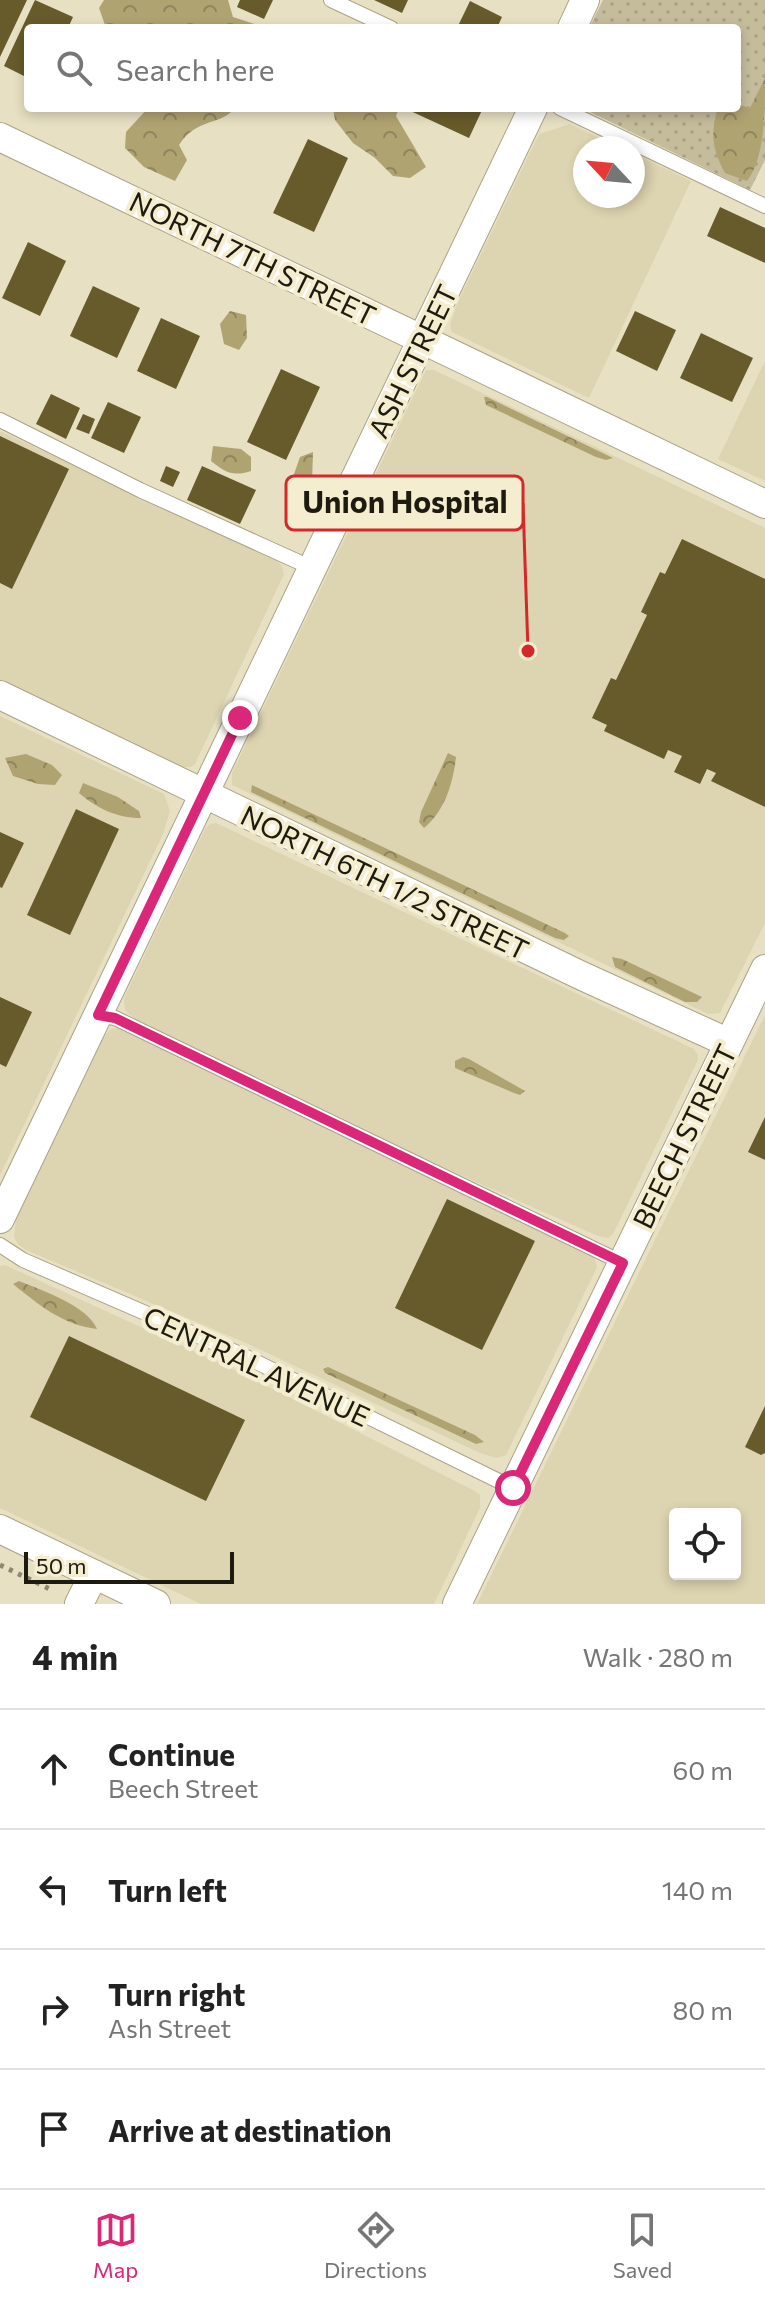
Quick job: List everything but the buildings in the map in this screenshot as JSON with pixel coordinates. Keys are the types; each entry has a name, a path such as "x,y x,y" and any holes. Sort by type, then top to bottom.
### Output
{"street":[{"path":"574,24 585,0"},
{"name":"ASH STREET","path":"0,1219 531,112"},
{"name":"NORTH 7TH STREET","path":"0,137 765,504"},
{"name":"NORTH 6TH 1/2 STREET","path":"0,695 580,975 729,1043"},
{"name":"BEECH STREET","path":"457,1604 765,969"},
{"path":"0,1529 156,1604"},
{"path":"79,1604 94,1574"}],"lane":[{"path":"331,0 382,24"},
{"path":"568,112 765,206"},
{"path":"0,420 140,490 312,568"},
{"path":"98,1015 115,1018 623,1263"},
{"name":"CENTRAL AVENUE","path":"0,1245 23,1260 240,1354 513,1488"}],"path":[{"path":"0,1565 79,1604"}],"shaded area":[{"path":"603,0 765,0 765,160 750,190 645,139 645,136 590,112 741,112 741,24 591,24"},
{"path":"570,124 596,136 573,136 573,208 645,208 645,159 691,181 589,398 452,332 450,325 457,304 539,134"},
{"path":"765,361 765,481 718,459"},
{"path":"426,370 434,370 765,528 765,923 720,1013 708,1014 232,785 232,773"},
{"path":"0,431 278,561 282,566 284,574 191,767 176,767 0,682"},
{"path":"0,716 164,794 170,811 163,834 0,1175"},
{"path":"216,823 694,1049 698,1060 613,1234 608,1238 598,1236 406,1151 137,1021 125,1010 124,998 205,829"},
{"path":"765,1015 765,1604 477,1604"},
{"path":"119,1028 594,1256 597,1267 506,1455 497,1458 480,1453 246,1343 18,1244 14,1237 16,1219 103,1037 111,1029"},
{"path":"5,1265 237,1371 475,1491 480,1495 480,1508 434,1604 201,1604 0,1508 0,1266"}],"green space":[{"path":"104,0 228,0 233,17 255,24 105,24 99,8"},
{"path":"765,78 761,147 747,181 725,173 715,149 714,126 717,112 741,112 741,105 750,108"},
{"path":"144,112 231,112 186,136 179,145 187,160 175,181 144,167 125,148 126,132"},
{"path":"334,112 398,112 396,116 426,167 410,178 393,176 375,158 353,143 335,120"},
{"path":"230,311 246,315 247,338 239,350 224,344 220,324"},
{"path":"484,397 613,458 606,460 596,457 486,405"},
{"path":"213,446 241,449 251,457 251,471 234,473 220,468 211,461"},
{"path":"313,452 312,483 294,525 285,526 285,500 300,457"},
{"path":"448,753 456,757 453,777 443,805 424,828 419,822 421,812"},
{"path":"26,754 52,765 62,775 55,785 38,784 13,776 5,758"},
{"path":"83,783 118,797 139,811 141,818 115,814 93,803 79,793"},
{"path":"252,785 569,936 564,940 555,938 251,792"},
{"path":"612,957 702,997 697,1002 685,1002 615,967"},
{"path":"463,1057 525,1091 520,1095 455,1068 455,1061"},
{"path":"19,1281 74,1306 97,1329 52,1313 13,1284"},
{"path":"328,1367 475,1435 484,1442 476,1444 325,1373 323,1369"}],"place":[{"name":"Union Hospital","path":"528,651"}],"route":[{"path":"240,718 98,1015 115,1018 623,1263 513,1488"}]}
